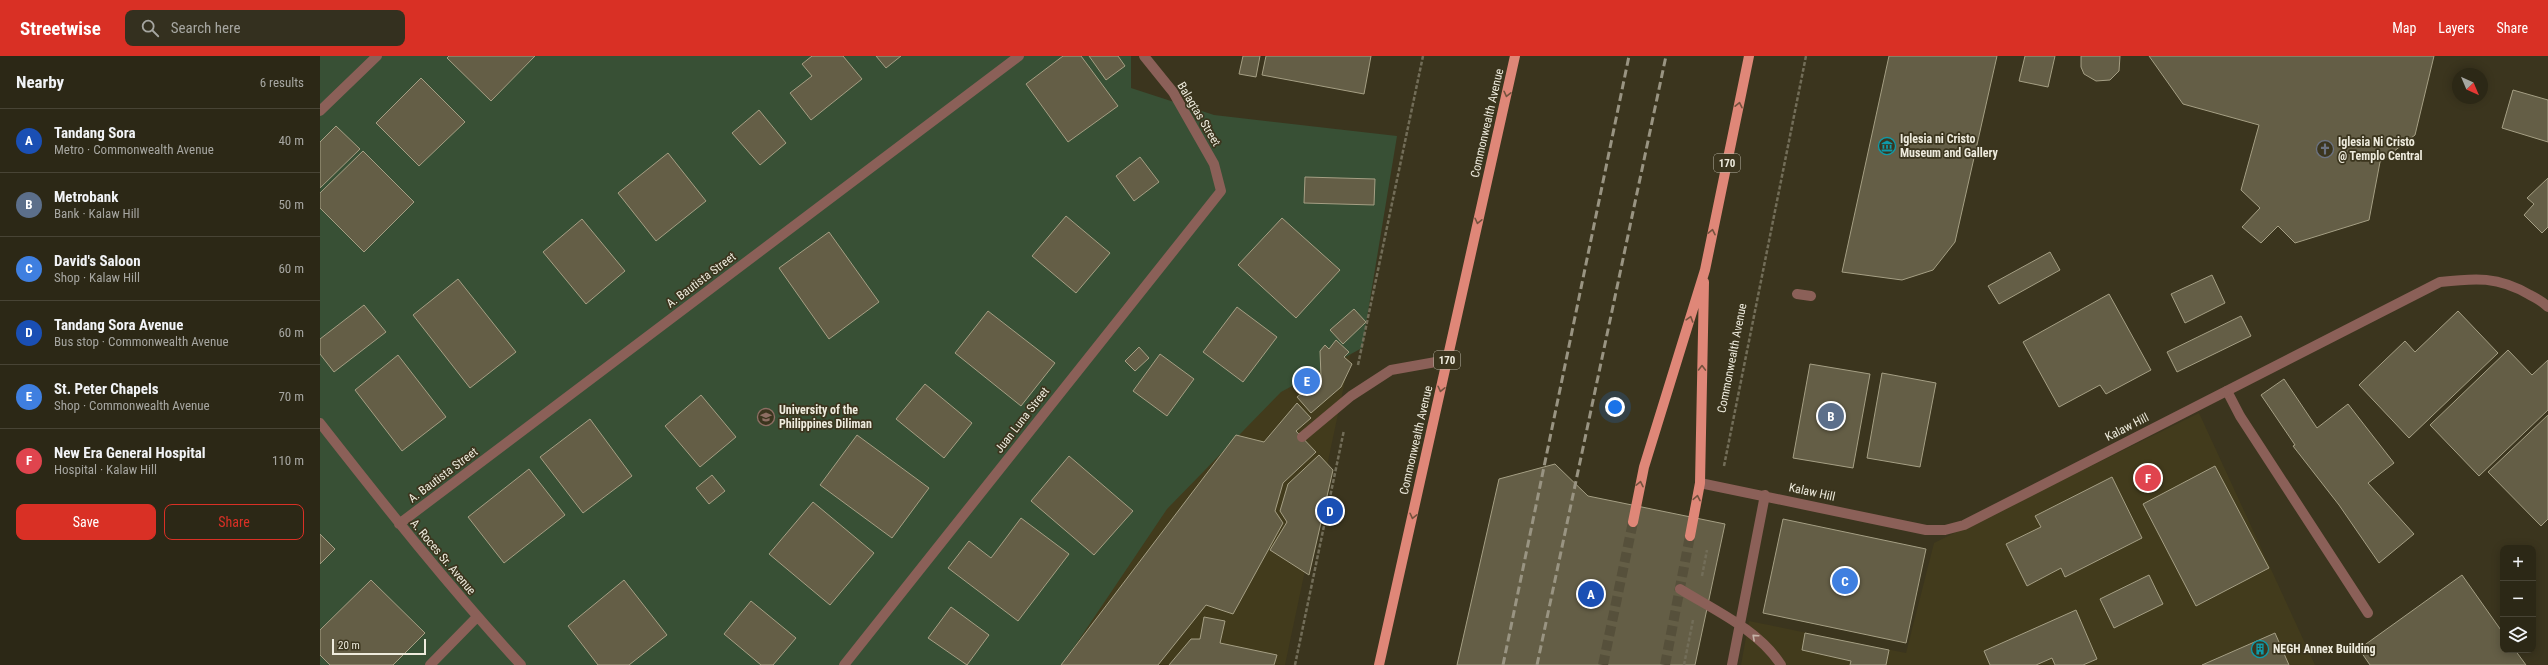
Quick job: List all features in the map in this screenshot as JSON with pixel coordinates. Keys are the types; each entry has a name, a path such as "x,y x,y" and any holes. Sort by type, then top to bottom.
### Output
{"main road":[{"name":"Commonwealth Avenue","path":"1379,665 1515,56"},
{"name":"Commonwealth Avenue","path":"1633,522 1644,468 1704,270 1749,56"},
{"name":"Commonwealth Avenue","path":"1690,536 1700,483 1704,270"}],"street":[{"path":"320,110 377,56"},
{"name":"A. Bautista Street","path":"399,524 1018,56"},
{"name":"Balagtas Street","path":"1144,56 1173,92 1214,164 1221,191"},
{"name":"Juan Luna Street","path":"844,665 1221,191"},
{"name":"Kalaw Hill","path":"1700,483 1765,495 1926,530 1945,530 1964,525 2440,282 2466,279 2493,279 2514,286 2548,307"},
{"path":"1797,294 1811,296"},
{"path":"1302,437 1352,396 1391,370 1447,360"},
{"path":"2226,391 2240,416 2368,613"},
{"name":"A. Roces Sr. Avenue","path":"320,423 399,524 477,617 521,665"},
{"path":"1732,665 1765,495"},
{"path":"1680,589 1740,626 1776,656 1782,665"},
{"path":"430,665 477,617"}],"path":[{"path":"1295,665 1423,56"},
{"name":"Commonwealth Avenue","path":"1720,486 1806,56"},
{"path":"1684,665 1708,547"}],"shaded area":[{"path":"1372,253 1285,665 1040,665"},
{"path":"2199,413 2315,665 1741,665 1749,621 1906,653 1934,543"}],"green space":[{"name":"University of the Philippines Diliman","path":"320,56 1131,56 1131,88 1214,115 1397,136 1362,348 1281,392 1167,509 1062,665 320,665"}],"building":[{"path":"449,56 535,56 491,101 447,58"},
{"path":"812,56 843,56 862,79 811,120 790,93 812,76 802,64"},
{"path":"876,56 901,56 886,68"},
{"path":"1063,56 1081,56 1118,106 1068,142 1026,84"},
{"path":"1089,56 1118,56 1125,66 1106,80"},
{"path":"1243,56 1260,56 1256,77 1239,74"},
{"path":"1266,56 1371,56 1364,94 1262,75"},
{"path":"1889,56 1997,56 1955,242 1933,270 1902,280 1842,272"},
{"path":"2025,56 2055,56 2048,87 2019,81"},
{"path":"2081,56 2120,56 2119,71 2110,80 2096,81 2084,74 2081,67"},
{"name":"Iglesia Ni Cristo @ Templo Central","path":"2149,56 2434,56 2415,135 2380,162 2369,220 2295,243 2278,226 2261,243 2242,227 2260,208 2241,190 2259,125 2183,104"},
{"path":"421,78 465,122 419,166 376,123"},
{"path":"2513,90 2548,100 2548,142 2502,128"},
{"path":"759,110 786,143 760,165 732,133"},
{"path":"336,126 360,149 320,188 320,142"},
{"path":"363,151 414,202 364,252 320,208 320,193"},
{"path":"668,153 706,201 656,241 618,193"},
{"path":"1140,157 1159,182 1134,201 1116,176"},
{"path":"1305,177 1375,179 1374,205 1304,203"},
{"path":"2548,178 2548,227 2542,233 2524,215 2534,204 2527,198"},
{"path":"1066,216 1110,253 1076,293 1032,256"},
{"path":"1282,218 1340,270 1296,318 1238,265"},
{"path":"582,219 625,271 586,304 543,252"},
{"path":"829,232 879,302 829,339 779,268"},
{"path":"2050,252 2060,270 1999,304 1988,286"},
{"path":"2212,275 2225,303 2185,323 2171,294"},
{"path":"458,279 516,352 470,388 413,315"},
{"path":"2109,294 2151,370 2106,394 2100,385 2059,407 2023,342"},
{"path":"364,305 386,332 334,372 320,354 320,339"},
{"path":"1237,307 1277,337 1243,382 1203,352"},
{"path":"1354,309 1366,322 1343,344 1330,330"},
{"path":"988,311 1055,363 1021,406 955,353"},
{"path":"2458,311 2498,353 2409,438 2359,385 2405,341 2415,352"},
{"path":"2241,316 2251,336 2177,372 2167,352"},
{"path":"1336,340 1349,352 1344,357 1352,364 1341,387 1311,413 1297,397 1321,377 1320,351 1325,345 1329,349"},
{"path":"1139,347 1149,358 1135,371 1125,361"},
{"path":"2508,350 2532,375 2548,360 2548,410 2479,476 2430,425"},
{"path":"1160,354 1194,379 1167,416 1133,391"},
{"path":"398,355 446,417 402,451 355,390"},
{"path":"1810,364 1870,374 1853,468 1793,458"},
{"path":"1882,373 1936,383 1920,467 1867,458"},
{"path":"2284,379 2317,428 2348,404 2394,463 2368,483 2414,534 2379,563 2339,505 2293,446 2295,445 2261,395"},
{"path":"925,384 972,423 944,458 896,419"},
{"path":"701,395 736,437 700,467 665,426"},
{"path":"1297,403 1311,418 1296,431 1316,452 1283,483 1275,511 1283,523 1233,614 1206,605 1158,665 1061,665 1236,435 1264,442"},
{"path":"2548,415 2548,519 2541,526 2488,472"},
{"path":"590,419 632,476 583,513 540,457"},
{"path":"857,435 929,488 892,538 820,485"},
{"path":"1319,455 1333,470 1309,575 1270,550 1287,522 1280,511 1288,484"},
{"path":"1069,456 1133,511 1094,555 1031,501"},
{"path":"1555,464 1588,496 1725,524 1695,665 1457,665 1499,479"},
{"path":"2215,466 2269,568 2196,606 2143,504"},
{"path":"529,469 565,515 504,563 468,517"},
{"path":"712,475 725,491 709,504 696,488"},
{"path":"2112,477 2142,538 2065,577 2061,568 2027,586 2006,544 2041,527 2035,516"},
{"path":"813,502 874,553 830,605 769,554"},
{"path":"1021,518 1069,554 1018,621 948,568 969,541 991,558"},
{"path":"1783,519 1926,549 1906,643 1763,613"},
{"path":"320,534 335,549 320,564"},
{"path":"2149,575 2163,604 2114,628 2100,599"},
{"path":"2462,575 2500,629 2500,653 2517,653 2526,665 2370,665 2359,649"},
{"path":"371,580 425,633 393,665 330,665 320,655 320,630"},
{"path":"624,580 667,635 629,665 598,665 568,626"},
{"path":"751,601 796,638 773,665 761,665 724,634"},
{"path":"951,607 989,635 967,665 928,638"},
{"path":"2076,610 2097,659 2083,665 2055,665 2052,658 2036,665 1990,665 1984,651"},
{"path":"1204,617 1225,621 1220,643 1277,655 1274,665 1169,665 1191,639 1200,639"},
{"path":"1805,633 1889,650 1886,665 1850,665 1851,661 1802,650"},
{"name":"NEGH Annex Building","path":"2275,633 2289,665 2202,665"}],"tunnel":[{"path":"1603,665 1633,522"},
{"path":"1665,665 1690,536"}],"railway":[{"path":"1503,665 1629,56"},
{"path":"1537,665 1666,56"}],"place":[{"name":"Iglesia ni Cristo Museum and Gallery","path":"1887,146"},
{"name":"Iglesia Ni Cristo @ Templo Central","path":"2325,149"},
{"name":"St. Peter Chapels","path":"1307,381"},
{"name":"Metrobank","path":"1831,416"},
{"name":"University of the Philippines Diliman","path":"766,417"},
{"name":"New Era General Hospital","path":"2148,478"},
{"name":"Tandang Sora Avenue","path":"1330,511"},
{"name":"David's Saloon","path":"1845,581"},
{"name":"Tandang Sora","path":"1591,594"},
{"name":"NEGH Annex Building","path":"2260,649"}]}
